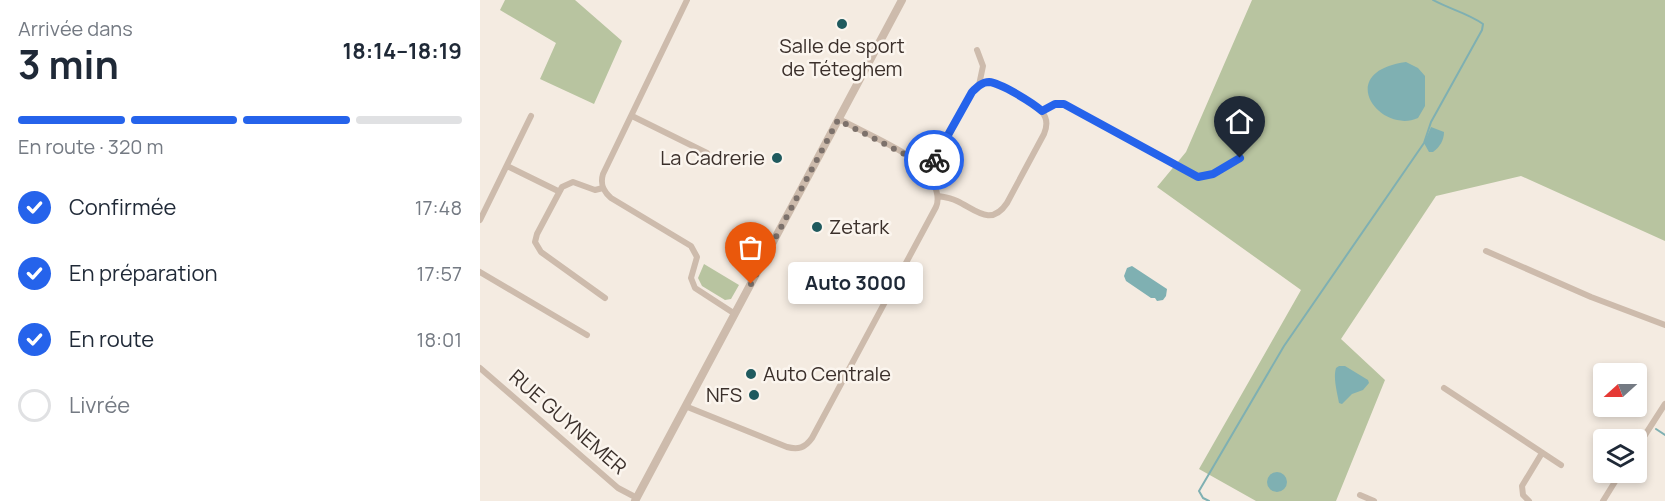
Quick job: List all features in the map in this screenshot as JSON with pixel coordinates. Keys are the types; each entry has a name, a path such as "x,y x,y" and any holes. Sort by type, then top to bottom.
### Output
{"street":[{"path":"687,0 603,174 603,188 610,198 691,246 697,257 691,278 694,288 735,314"},
{"path":"636,499 902,0"},
{"path":"977,50 983,66 979,85"},
{"path":"925,169 935,159 970,94 979,85 987,82 995,84 1042,111 1046,119 1046,131 1002,210 994,215 986,216 952,199 938,196"},
{"path":"1042,111 1052,105 1062,103 1198,177 1213,174 1240,158"},
{"path":"480,220 531,116"},
{"path":"632,116 707,153"},
{"path":"685,406 787,447 798,449 808,444 936,207 938,196 925,169 914,159 838,120"},
{"path":"507,165 558,191"},
{"path":"603,188 593,189 573,182 566,184 558,191 535,240 537,246 605,298"},
{"path":"1486,251 1591,297 1665,324"},
{"path":"480,272 586,334"},
{"name":"RUE GUYNEMER","path":"480,368 615,485 636,499"},
{"path":"1444,388 1561,465"},
{"path":"1647,432 1665,404"},
{"path":"1529,501 1523,495 1522,486 1542,453"},
{"path":"1603,501 1615,483"},
{"path":"1360,495 1374,501"}],"green space":[{"path":"505,0 575,0 622,41 594,104 540,79 556,43 500,10"},
{"path":"1252,0 1665,0 1665,241 1521,176 1436,196 1341,339 1385,380 1336,501 1256,501 1199,469 1301,290 1157,187 1186,152"},
{"path":"704,264 739,285 731,299 725,300 702,286 698,278"}],"water":[{"path":"1406,62 1418,68 1425,76 1425,106 1418,118 1404,121 1390,118 1378,110 1370,100 1368,89 1372,77 1384,68"},
{"path":"1431,127 1444,132 1444,135 1438,148 1429,152 1424,143"},
{"path":"1132,266 1167,289 1163,300 1157,301 1151,298 1126,281 1124,276 1127,268"},
{"path":"1345,366 1368,380 1369,383 1363,390 1352,394 1342,404 1339,403 1335,381 1336,368"},
{"path":"1277,472 1284,475 1287,482 1284,489 1277,492 1270,489 1267,482 1270,475"}],"waterway":[{"path":"1209,501 1203,498 1199,491 1284,346 1424,143 1431,122 1482,30 1483,24 1477,20 1433,0"},
{"path":"1656,429 1665,435"}],"way so far":[{"path":"751,284 838,120 914,159 925,169 934,160"}],"place":[{"name":"Salle de sport de Téteghem","path":"842,24"},
{"name":"La Cadrerie","path":"777,158"},
{"name":"Zetark","path":"817,227"},
{"name":"Auto 3000","path":"751,284"},
{"name":"Auto Centrale","path":"751,374"},
{"name":"NFS","path":"754,395"}],"route":[{"path":"934,160 974,89 987,82 998,85 1042,111 1055,104 1064,104 1198,177 1213,174 1240,158"}]}
